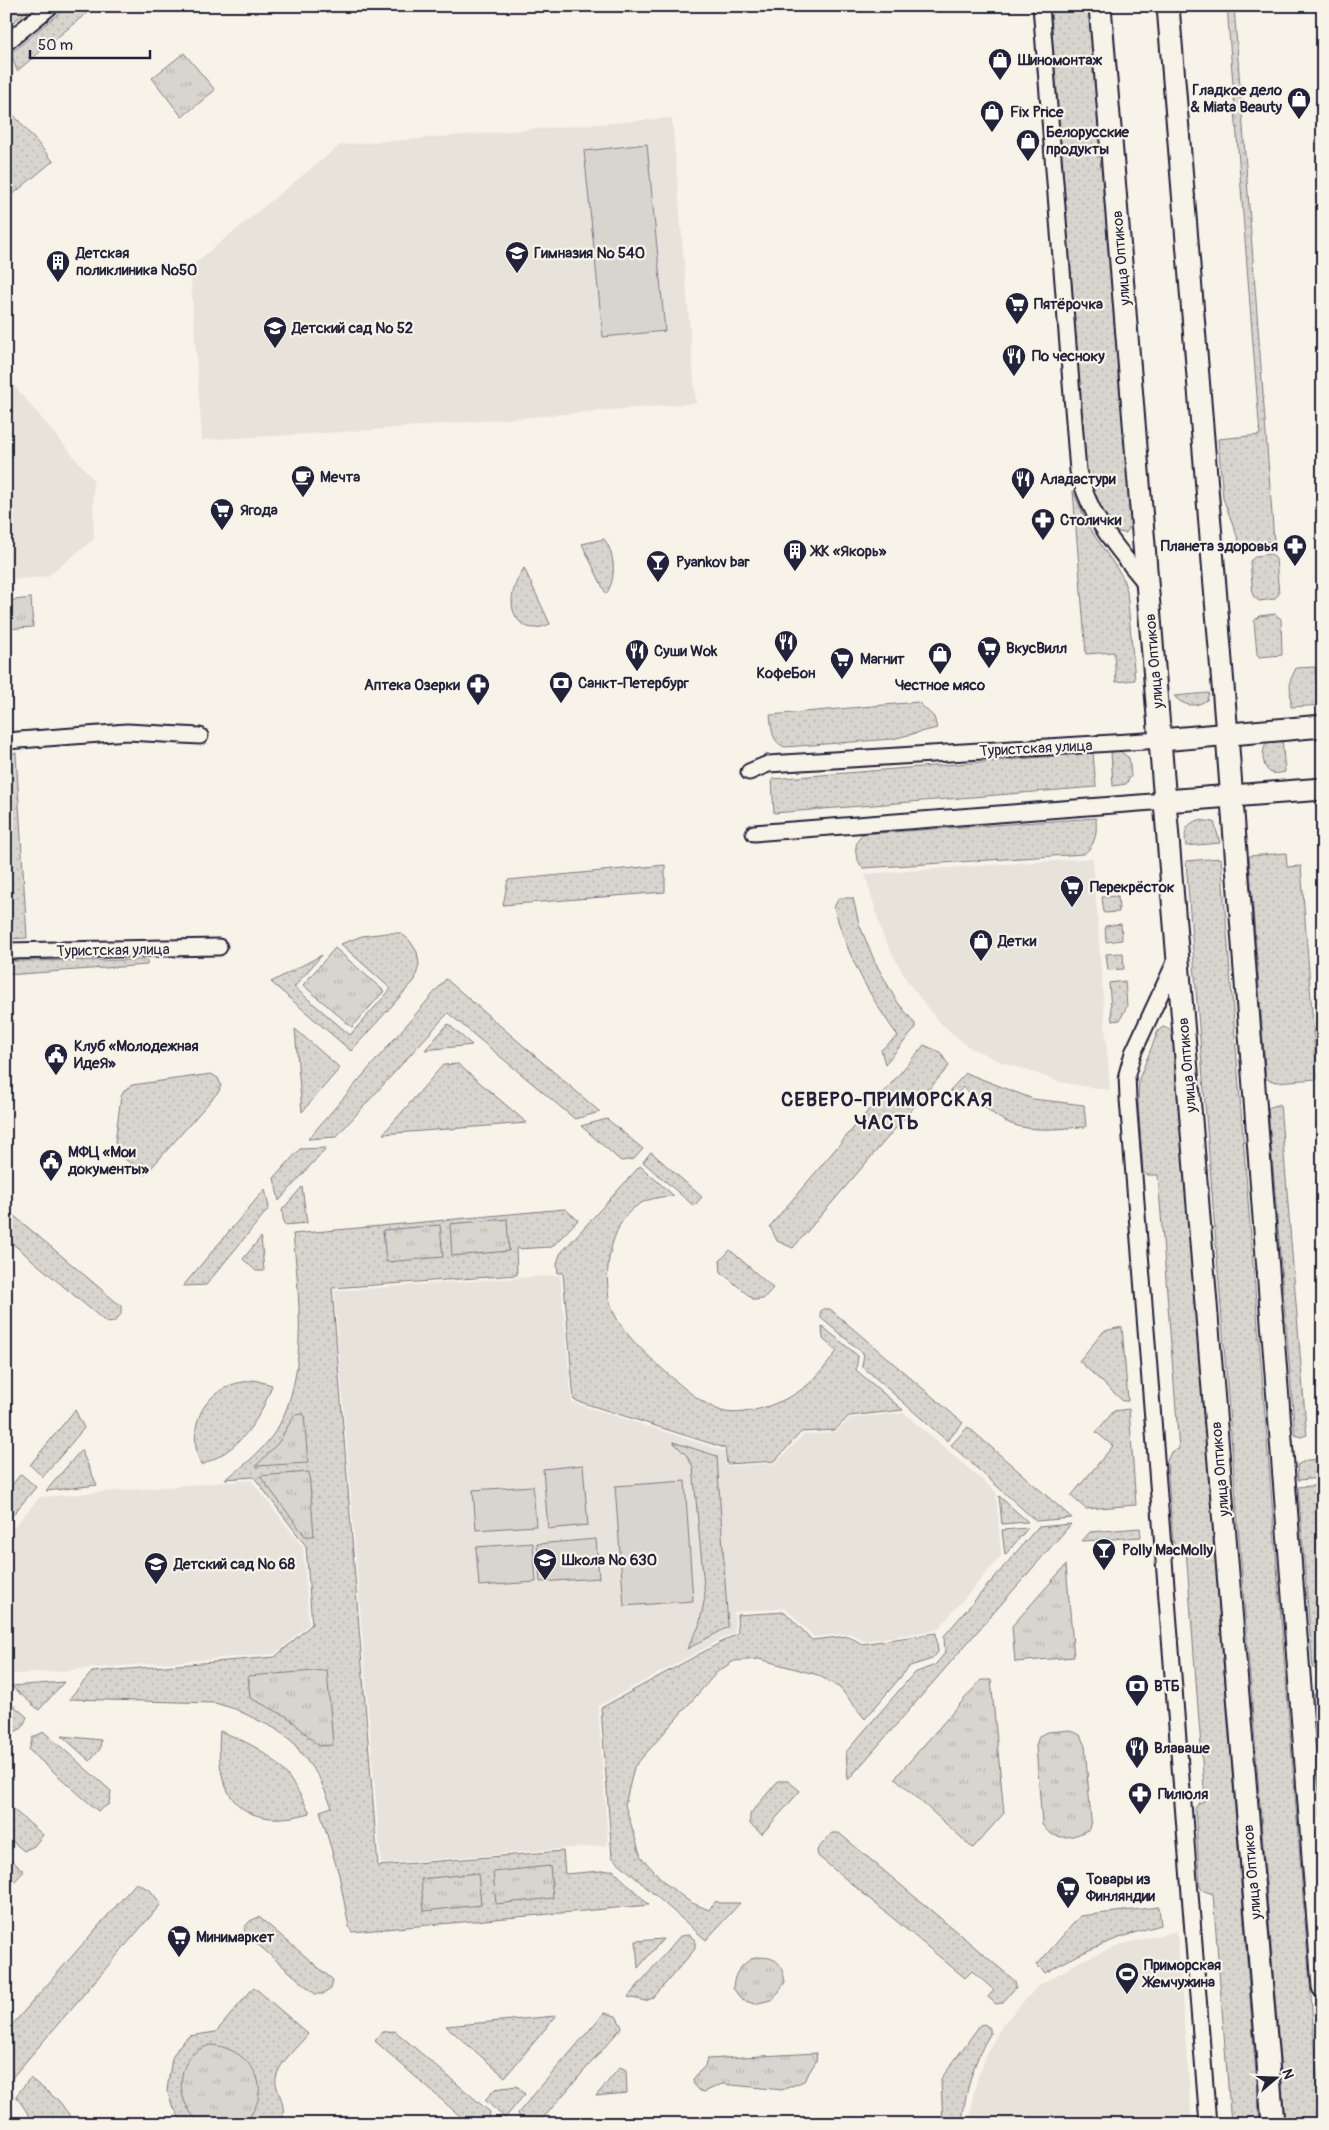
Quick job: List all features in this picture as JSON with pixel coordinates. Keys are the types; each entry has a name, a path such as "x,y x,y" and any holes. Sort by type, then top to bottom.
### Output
{"street":[{"path":"6,43 50,6"},
{"path":"1041,6 1078,471 1086,499 1099,524 1148,586"},
{"name":"улица Оптиков","path":"1100,6 1273,2124"},
{"path":"1168,6 1227,735 1323,1987"},
{"name":"Туристская улица","path":"749,772 768,764 1161,740 1323,726"},
{"path":"6,741 127,732 200,736"},
{"path":"754,833 1323,789"},
{"name":"Туристская улица","path":"6,951 219,947"},
{"path":"1178,955 1133,1053 1127,1074 1208,2124"}],"shaded area":[{"name":"Гимназия № 540","path":"672,118 696,403 360,431 202,440 190,267 340,145"},
{"path":"6,376 93,479 94,539 47,577 6,580"},
{"path":"1093,858 1110,1090 1064,1083 999,1061 967,1046 937,1020 907,981 883,936 865,874"},
{"name":"Школа № 630","path":"560,1275 572,1402 724,1451 726,1466 776,1463 803,1435 836,1432 850,1418 904,1413 996,1492 1001,1556 937,1630 864,1641 850,1633 814,1637 786,1608 734,1612 735,1632 598,1706 608,1845 381,1864 334,1291"},
{"name":"Детский сад № 68","path":"251,1480 303,1547 309,1624 275,1654 6,1675 6,1536 40,1497"},
{"path":"1177,1931 1192,2124 970,2124 972,2101 978,2076 989,2050 1002,2025 1038,1986 1080,1961 1122,1944"}],"green space":[{"path":"6,6 33,6 6,28"},
{"path":"68,6 95,6 17,71 11,53"},
{"path":"1050,6 1090,6 1131,525 1126,533 1115,532 1105,516 1097,501 1086,467"},
{"path":"1227,6 1234,6 1274,541 1240,544 1223,498 1218,439 1260,435"},
{"path":"184,53 215,90 182,117 152,78"},
{"path":"6,106 53,161 6,200"},
{"path":"647,144 665,331 603,337 584,151"},
{"path":"1073,491 1090,529 1122,576 1127,591 1135,680 1116,682 1114,652 1086,654"},
{"path":"604,539 610,551 613,566 612,581 606,594 582,544"},
{"path":"1271,554 1276,559 1279,594 1274,599 1259,601 1253,596 1250,561 1256,556"},
{"path":"524,568 550,624 538,628 530,628 525,626 515,616 512,602 514,588"},
{"path":"31,598 33,627 6,629 6,601"},
{"path":"1275,614 1281,619 1282,655 1259,657 1257,654 1254,621 1259,616"},
{"path":"1315,667 1318,698 1323,698 1323,705 1291,707 1290,681 1296,668"},
{"path":"1209,693 1207,700 1194,705 1185,704 1174,696"},
{"path":"918,702 934,717 937,728 892,739 785,747 777,742 772,730 770,715"},
{"path":"1282,738 1285,772 1272,773 1268,771 1264,763 1264,748 1268,741"},
{"path":"1119,750 1129,758 1131,776 1126,784 1113,786 1111,751"},
{"path":"16,753 27,938 6,939 6,754"},
{"path":"1093,753 1096,787 774,813 772,779"},
{"path":"1096,818 1095,838 1084,854 863,868 856,855 857,842 862,834"},
{"path":"1199,820 1214,822 1220,843 1186,846 1186,829"},
{"path":"1286,853 1287,867 1301,866 1317,1079 1276,1082 1266,1079 1249,856"},
{"path":"1221,858 1321,2124 1285,2124 1186,861"},
{"path":"665,865 665,892 503,905 508,880"},
{"path":"1118,896 1119,912 1104,913 1102,897"},
{"path":"839,898 853,898 859,924 875,962 896,1000 915,1024 915,1029 885,1064 881,1050 898,1036 868,990 845,942 834,907"},
{"path":"1121,924 1122,940 1106,942 1105,926"},
{"path":"401,933 410,941 417,952 419,964 415,980 351,1051 271,982 322,955 294,987 350,1035 391,989 341,944 362,936"},
{"path":"335,948 384,991 352,1027 303,985"},
{"path":"1123,953 1124,969 1108,970 1106,954"},
{"path":"147,960 147,965 6,975 6,961"},
{"path":"446,979 600,1112 575,1119 448,1013 336,1137 308,1139"},
{"path":"1125,981 1127,1006 1120,1020 1112,1021 1109,983"},
{"path":"448,1024 472,1045 425,1050"},
{"path":"1163,1027 1170,1029 1174,1039 1260,2124 1231,2124 1213,1894 1204,1891 1200,1887 1195,1808 1205,1800 1186,1549 1177,1547 1173,1542 1167,1461 1171,1452 1179,1449 1158,1175 1147,1175 1143,1172 1138,1100 1139,1079 1158,1031"},
{"path":"295,1029 340,1068 302,1112"},
{"path":"924,1045 940,1052 949,1066 793,1248 777,1241 770,1226"},
{"path":"458,1064 527,1123 383,1134 443,1065"},
{"path":"966,1073 1033,1099 1084,1105 1086,1127 1037,1129 1018,1126 1002,1120 990,1112 963,1087 956,1095 950,1090"},
{"path":"211,1074 218,1078 221,1085 219,1091 145,1175 120,1155 115,1142 121,1096 125,1090 132,1085"},
{"path":"1280,1104 1307,1435 1301,1437 1295,1435 1268,1108"},
{"path":"607,1119 643,1149 634,1159 621,1161 581,1126"},
{"path":"326,1148 279,1201 274,1178 300,1149"},
{"path":"651,1152 702,1197 694,1206 643,1162"},
{"path":"640,1166 674,1196 649,1200 635,1207 626,1215 614,1238 610,1251 607,1278 608,1291 613,1311 624,1329 658,1365 694,1396 719,1410 737,1413 759,1409 790,1397 804,1388 833,1357 837,1351 823,1339 822,1326 858,1356 856,1370 903,1410 849,1416 835,1430 801,1432 775,1461 727,1464 725,1448 574,1400 563,1273 558,1273 557,1264 560,1254"},
{"path":"302,1187 307,1223 284,1225 282,1210"},
{"path":"265,1189 269,1208 206,1285 183,1286"},
{"path":"6,1209 121,1306 121,1314 114,1322 107,1323 6,1238"},
{"path":"565,1209 578,1220 552,1247 516,1249 517,1275 332,1288 378,1866 563,1851 565,1874 613,1870 649,1905 352,1932 349,1927 339,1875 320,1811 332,1807 319,1777 292,1741 274,1728 235,1709 215,1703 69,1699 92,1672 275,1657 312,1624 306,1546 254,1477 225,1479 254,1457 272,1436 287,1407 294,1384 298,1359 299,1308 293,1234"},
{"path":"507,1219 509,1251 452,1256 450,1224"},
{"path":"440,1225 443,1257 386,1262 383,1230"},
{"path":"261,1237 264,1271 256,1271 243,1259"},
{"path":"730,1250 773,1288 763,1299 754,1300 721,1272 720,1261"},
{"path":"823,1309 830,1309 963,1423 947,1441 862,1366 864,1354 821,1318 820,1312"},
{"path":"1122,1327 1128,1401 1123,1401 1079,1361 1104,1331"},
{"path":"254,1380 272,1385 254,1423 246,1434 226,1452 201,1465 195,1441 198,1419 203,1408 219,1391 234,1384"},
{"path":"1129,1409 1136,1505 1086,1509 1071,1496 1113,1446 1096,1432 1114,1411"},
{"path":"75,1410 84,1428 43,1477 30,1465"},
{"path":"304,1414 308,1463 256,1466 279,1442 294,1415"},
{"path":"968,1427 1072,1518 1036,1521 951,1445"},
{"path":"673,1442 717,1456 728,1627 687,1649 699,1626 705,1597 693,1467 686,1455"},
{"path":"81,1450 97,1485 46,1491"},
{"path":"1323,1459 1323,1478 1298,1480 1297,1465 1307,1460"},
{"path":"583,1465 588,1525 548,1529 543,1469"},
{"path":"309,1472 314,1536 305,1536 260,1476"},
{"path":"21,1474 36,1487 6,1523 6,1492"},
{"path":"685,1481 693,1601 624,1606 615,1486"},
{"path":"1323,1485 1323,1671 1313,1668 1298,1487"},
{"path":"533,1486 536,1526 476,1530 473,1490"},
{"path":"999,1496 1028,1522 1002,1524"},
{"path":"1071,1524 848,1780 846,1752 914,1673 935,1665 945,1653 944,1636 1038,1527"},
{"path":"1028,1528 1005,1555 1002,1530"},
{"path":"1140,1528 1141,1537 1082,1541 1090,1532"},
{"path":"596,1539 599,1578 540,1582 537,1544"},
{"path":"533,1543 536,1582 479,1586 476,1547"},
{"path":"1066,1565 1074,1657 1015,1662 1012,1626"},
{"path":"785,1612 812,1640 848,1636 862,1644 936,1633 938,1652 932,1659 910,1666 865,1719 840,1688 818,1675 759,1659 734,1661 717,1672 634,1767 625,1805 641,1857 666,1884 690,1902 709,1910 716,1901 720,1903 740,1903 706,1940 612,1857 601,1708 738,1633 737,1615"},
{"path":"327,1670 333,1745 319,1746 288,1717 250,1698 248,1676"},
{"path":"981,1680 991,1680 1004,1813 973,1848 895,1778"},
{"path":"64,1682 39,1710 11,1686"},
{"path":"1323,1688 1323,1777 1320,1776 1314,1694"},
{"path":"6,1699 27,1717 22,1728 11,1734 6,1730"},
{"path":"1070,1730 1080,1735 1085,1746 1091,1820 1089,1829 1070,1837 1063,1837 1051,1834 1042,1824 1036,1746 1039,1736 1048,1732"},
{"path":"220,1731 252,1745 275,1762 293,1783 310,1813 286,1818 266,1817 250,1813 237,1804 228,1791 222,1774 219,1754"},
{"path":"44,1732 111,1791 109,1804 98,1811 29,1750 33,1737"},
{"path":"62,1736 101,1740 100,1749 90,1761"},
{"path":"778,1781 788,1781 800,1791 762,1834 750,1824 750,1814"},
{"path":"6,1803 43,1835 34,1846 24,1851 6,1836 6,1829 9,1825 6,1823"},
{"path":"832,1833 839,1833 1015,1981 1016,1987 1002,2003 996,2004 988,1997 994,1990 972,1971 965,1978 818,1856 817,1850"},
{"path":"6,1856 24,1871 6,1891"},
{"path":"550,1866 553,1898 496,1904 493,1872"},
{"path":"478,1873 481,1905 424,1911 421,1879"},
{"path":"136,1883 150,1890 161,1904 10,2080 6,2078 6,2032"},
{"path":"1159,1907 1161,1925 1101,1945 1045,1973 1037,1965 1080,1916"},
{"path":"259,1917 333,1980 331,1989 323,1994 315,1994 246,1934 244,1928 250,1921"},
{"path":"689,1935 695,1940 695,1949 653,1998 645,2001 628,1997 680,1936"},
{"path":"663,1939 638,1968 636,1941"},
{"path":"755,1957 776,1961 782,1969 785,1982 774,1999 755,2004 742,2000 733,1988 739,1970"},
{"path":"254,1987 308,2034 285,2060 276,2078 283,2110 281,2124 184,2124 172,2105 167,2090 172,2058 179,2046 189,2036 216,2032"},
{"path":"604,2013 616,2016 622,2027 538,2124 522,2124 518,2113"},
{"path":"556,2016 505,2077 446,2026"},
{"path":"984,2024 990,2028 990,2034 979,2055 971,2078 965,2100 962,2124 943,2124 941,2079 980,2025"},
{"path":"395,2031 490,2112 488,2124 469,2124 375,2041 382,2032"},
{"path":"210,2045 233,2051 251,2066 256,2076 259,2086 259,2098 252,2114 241,2124 203,2124 195,2118 184,2101 181,2081 187,2062 197,2051"},
{"path":"817,2053 816,2061 804,2081 782,2090 722,2084 704,2092 698,2090 694,2085 693,2079 705,2066 707,2059"},
{"path":"620,2067 626,2070 627,2093 596,2096"},
{"path":"30,2078 59,2101 76,2124 35,2124 16,2096"},
{"path":"517,2086 525,2094 505,2118 485,2100 495,2089"}],"place":[{"name":"Шиномонтаж","path":"1000,81"},
{"name":"Гладкое дело & Miata Beauty","path":"1299,120"},
{"name":"Fix Price","path":"992,133"},
{"name":"Белорусские продукты","path":"1028,162"},
{"name":"Гимназия № 540","path":"517,274"},
{"name":"Детская поликлиника №50","path":"58,283"},
{"name":"Пятёрочка","path":"1017,325"},
{"name":"Детский сад № 52","path":"275,349"},
{"name":"По чесноку","path":"1014,377"},
{"name":"Мечта","path":"303,498"},
{"name":"Аладастури","path":"1023,500"},
{"name":"Ягода","path":"222,531"},
{"name":"Столички","path":"1043,541"},
{"name":"Планета здоровья","path":"1295,567"},
{"name":"ЖК «Якорь»","path":"795,572"},
{"name":"Pyankov bar","path":"658,583"},
{"name":"КофеБон","path":"786,663"},
{"name":"ВкусВилл","path":"989,669"},
{"name":"Суши Wok","path":"637,672"},
{"name":"Честное мясо","path":"940,675"},
{"name":"Магнит","path":"842,680"},
{"name":"Санкт-Петербург","path":"561,704"},
{"name":"Аптека Озерки","path":"478,706"},
{"name":"Перекрёсток","path":"1072,908"},
{"name":"Детки","path":"981,962"},
{"name":"Клуб «Молодежная ИдеЯ»","path":"56,1076"},
{"name":"МФЦ «Мои документы»","path":"51,1182"},
{"name":"Polly MacMolly","path":"1104,1571"},
{"name":"Школа № 630","path":"545,1581"},
{"name":"Детский сад № 68","path":"156,1585"},
{"name":"ВТБ","path":"1137,1707"},
{"name":"Влаваше","path":"1137,1769"},
{"name":"Пилюля","path":"1140,1815"},
{"name":"Товары из Финляндии","path":"1068,1909"},
{"name":"Минимаркет","path":"179,1958"},
{"name":"Приморская Жемчужина","path":"1127,1995"}],"district":[{"name":"СЕВЕРО-ПРИМОРСКАЯ ЧАСТЬ","path":"887,1110"}]}
